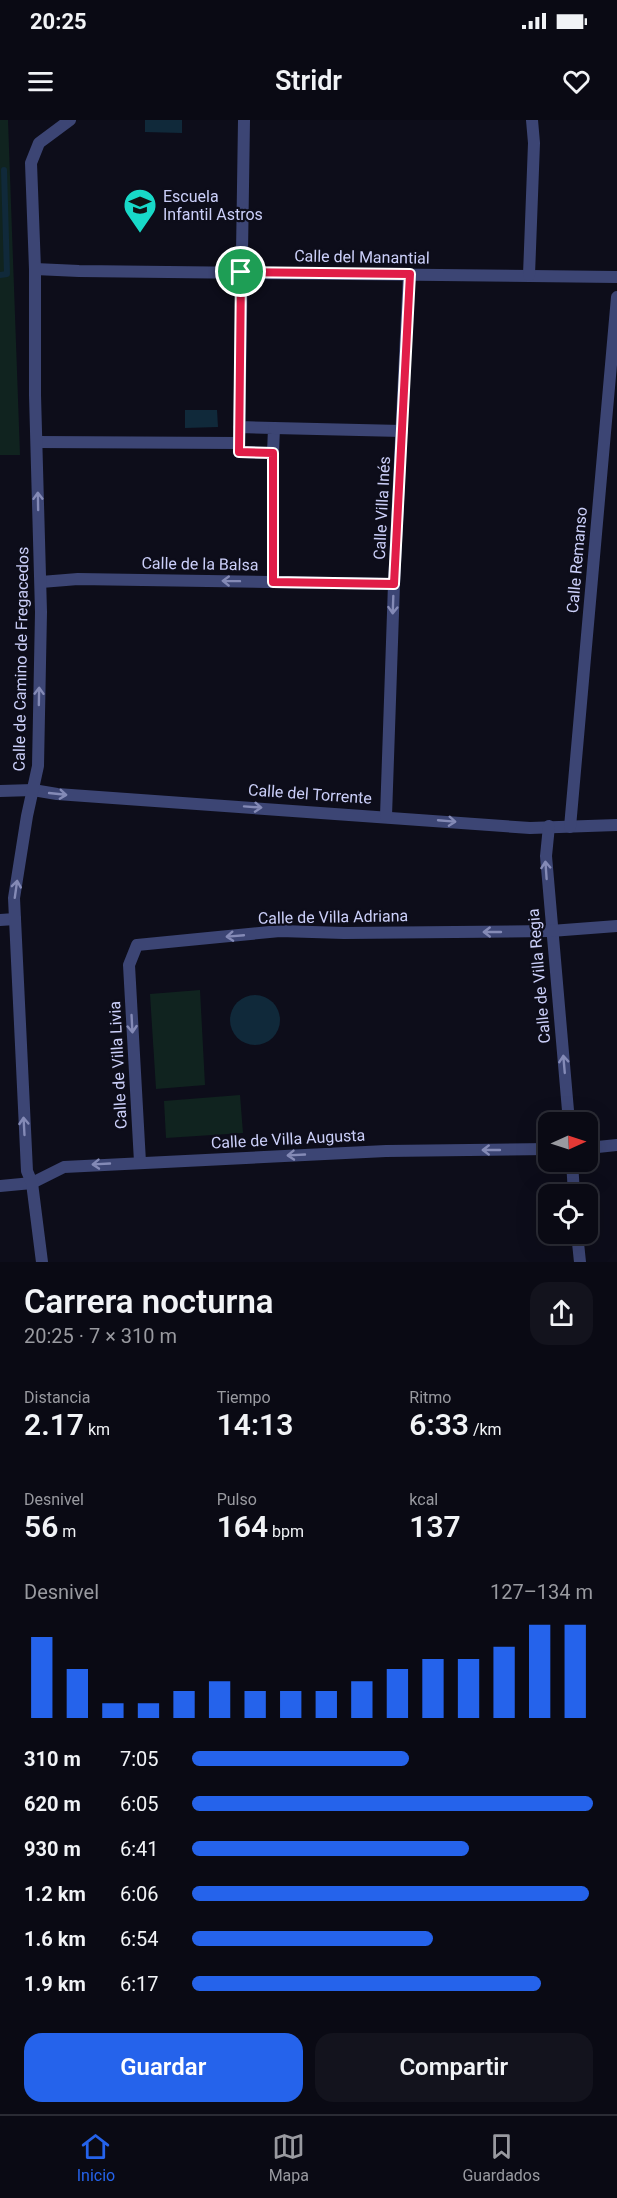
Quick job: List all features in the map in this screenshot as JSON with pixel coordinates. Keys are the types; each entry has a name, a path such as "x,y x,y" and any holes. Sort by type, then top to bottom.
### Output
{"street":[{"name":"Calle de Camino de Fregacedos","path":"42,1262 32,1183 27,1171 14,898 27,816 38,766 40,582 31,163 39,144 70,120"},
{"path":"244,120 239,452 273,453"},
{"path":"529,275 534,143 532,120"},
{"name":"Calle del Manantial","path":"35,269 617,277"},
{"name":"Calle Villa Inés","path":"386,816 394,584 410,274"},
{"name":"Calle Remanso","path":"570,827 617,297"},
{"path":"239,427 402,431"},
{"path":"273,582 274,428"},
{"path":"37,442 239,443"},
{"name":"Calle de la Balsa","path":"40,582 78,579 394,584"},
{"name":"Calle del Torrente","path":"0,791 33,790 69,795 530,828 617,825"},
{"name":"Calle de Villa Regia","path":"549,826 546,856 551,932 568,1112"},
{"path":"0,920 15,919"},
{"path":"551,932 617,926"},
{"name":"Calle de Villa Adriana","path":"129,966 137,945 280,931 551,932"},
{"name":"Calle de Villa Livia","path":"129,966 140,1162"},
{"path":"598,1147 617,1145"},
{"name":"Calle de Villa Augusta","path":"32,1183 64,1167 386,1151 538,1149"},
{"path":"0,1186 32,1183"},
{"path":"578,1244 580,1262"}],"green space":[{"path":"0,120 8,120 20,455 0,455"},
{"path":"200,990 205,1085 156,1089 150,994"},
{"path":"240,1095 243,1133 166,1138 164,1101"}],"water":[{"path":"145,120 182,120 182,133 145,132"},
{"path":"185,410 217,410 218,427 185,428"},
{"path":"255,995 264,997 275,1006 280,1020 278,1029 269,1040 255,1045 246,1043 235,1034 230,1020 232,1011 241,1000"}],"waterway":[{"path":"0,275 7,274 4,170"}],"place":[{"name":"Escuela Infantil Astros","path":"140,234"}],"route":[{"path":"241,272 410,274 394,584 273,582 273,453 239,452 241,272"}]}
